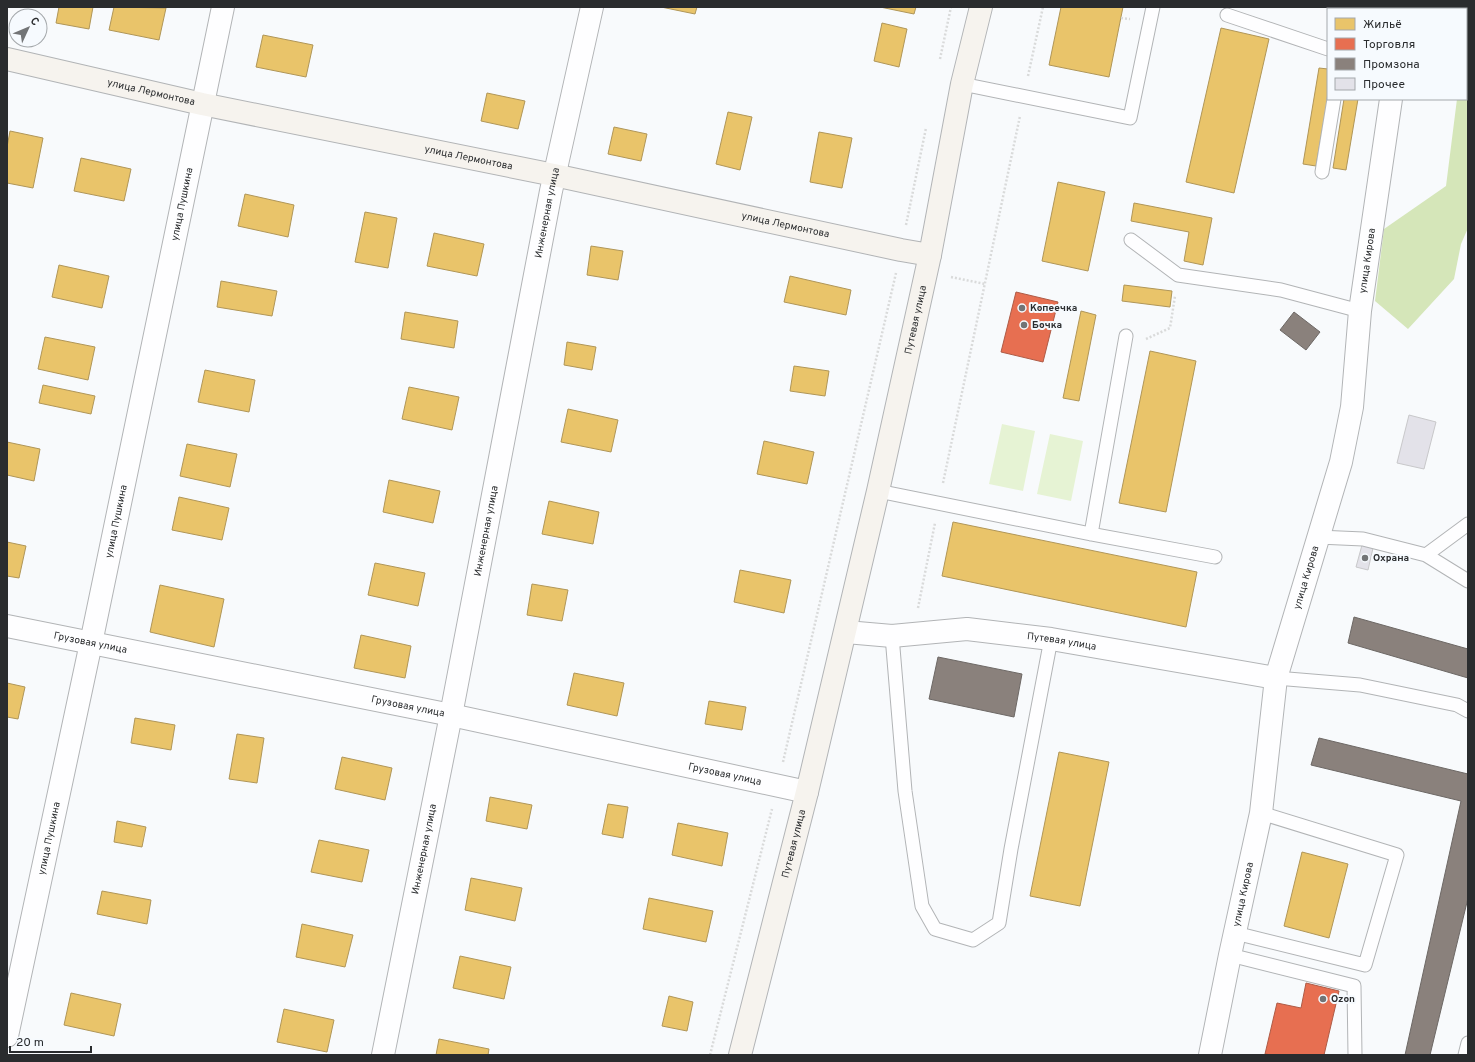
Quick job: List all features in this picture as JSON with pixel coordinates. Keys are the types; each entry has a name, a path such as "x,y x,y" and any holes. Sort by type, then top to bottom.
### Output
{"street":[{"name":"улица Пушкина","path":"7,1036 91,643 223,7"},
{"name":"Инженерная улица","path":"383,1055 451,715 554,175 592,7"},
{"name":"Путевая улица","path":"740,1055 846,632 930,255 962,84 981,7"},
{"name":"улица Лермонтова","path":"7,59 202,104 554,175 930,255"},
{"name":"улица Кирова","path":"1210,1055 1261,813 1276,678 1341,462 1352,407 1360,311 1391,100"},
{"name":"Грузовая улица","path":"7,626 451,715 807,792"},
{"name":"Путевая улица","path":"846,632 902,635 967,630 1051,639 1276,678"}],"lane":[{"path":"962,84 1130,118 1153,7"},
{"path":"1227,15 1327,49"},
{"path":"1322,172 1334,100"},
{"path":"1131,240 1178,275 1281,290 1360,311"},
{"path":"1091,534 1125,343"},
{"path":"878,491 1091,534 1215,557"},
{"path":"1426,555 1468,524"},
{"path":"1318,537 1363,539 1426,555 1468,581"},
{"path":"902,635 905,791 922,906 935,929 973,940 999,923 1011,849 1051,639"},
{"path":"1276,678 1360,685 1457,705 1468,711"},
{"path":"1235,933 1365,965 1397,855 1261,813"},
{"path":"1230,955 1354,986 1355,1055"},
{"path":"1465,1055 1468,1042"}],"path":[{"path":"940,60 951,7"},
{"path":"902,635 939,503 1043,7"},
{"path":"710,1055 778,786 901,250 928,121"},
{"path":"1125,343 1170,328 1178,275"}],"green space":[{"path":"1468,7 1468,228 1461,244 1454,279 1408,329 1375,301 1384,229 1446,186 1457,100 1467,100 1467,8 1437,8"},
{"path":"1002,424 1035,431 1023,491 989,484"},
{"path":"1050,434 1083,441 1071,501 1037,494"}],"building: Жильё":[{"path":"59,7 93,7 89,29 56,23"},
{"path":"114,7 166,8 159,40 109,30"},
{"path":"661,7 697,7 695,14"},
{"path":"880,7 916,7 914,14"},
{"path":"1061,7 1123,7 1109,77 1049,65"},
{"path":"882,23 907,29 899,67 874,61"},
{"path":"1221,28 1269,39 1234,193 1186,182"},
{"path":"263,35 313,45 306,77 256,67"},
{"path":"1319,68 1327,69 1327,100 1316,166 1303,164"},
{"path":"487,93 525,101 518,129 481,121"},
{"path":"1344,100 1358,100 1346,170 1333,168"},
{"path":"728,112 752,117 740,170 716,164"},
{"path":"614,127 647,134 641,161 608,154"},
{"path":"10,131 43,138 33,188 7,183 7,147"},
{"path":"819,132 852,138 842,188 810,182"},
{"path":"81,158 131,169 124,201 74,191"},
{"path":"1058,182 1105,192 1088,271 1042,261"},
{"path":"245,194 294,205 288,237 238,226"},
{"path":"1134,203 1212,218 1203,265 1184,261 1189,232 1131,221"},
{"path":"365,212 397,218 388,268 355,262"},
{"path":"434,233 484,244 477,276 427,266"},
{"path":"591,246 623,251 618,280 587,275"},
{"path":"59,265 109,276 102,308 52,297"},
{"path":"790,276 851,290 846,315 784,302"},
{"path":"221,281 277,291 272,316 217,307"},
{"path":"1124,285 1172,291 1170,307 1122,301"},
{"path":"1081,311 1096,315 1079,401 1063,398"},
{"path":"405,312 458,321 454,348 401,339"},
{"path":"45,337 95,347 88,380 38,369"},
{"path":"567,342 596,347 592,370 564,365"},
{"path":"1150,351 1196,361 1166,512 1119,503"},
{"path":"794,366 829,371 825,396 790,391"},
{"path":"205,370 255,380 249,412 198,402"},
{"path":"43,385 95,396 91,414 39,403"},
{"path":"409,387 459,397 452,430 402,419"},
{"path":"568,409 618,420 611,452 561,442"},
{"path":"764,441 814,452 807,484 757,474"},
{"path":"7,442 40,449 34,481 7,475"},
{"path":"187,444 237,454 230,487 180,476"},
{"path":"389,480 440,491 433,523 383,512"},
{"path":"179,497 229,508 222,540 172,530"},
{"path":"549,501 599,512 593,544 542,534"},
{"path":"953,522 1197,572 1186,627 942,576"},
{"path":"7,542 26,546 19,578 7,576"},
{"path":"375,563 425,573 418,606 368,595"},
{"path":"740,570 791,580 784,613 734,602"},
{"path":"532,584 568,590 562,621 527,615"},
{"path":"160,585 224,599 214,647 150,632"},
{"path":"361,635 411,646 405,678 354,668"},
{"path":"574,673 624,683 617,716 567,705"},
{"path":"7,683 25,687 18,719 7,717"},
{"path":"709,701 746,707 742,730 705,724"},
{"path":"135,718 175,725 171,750 131,743"},
{"path":"237,734 264,738 257,783 229,779"},
{"path":"1059,752 1109,762 1080,906 1030,896"},
{"path":"342,757 392,768 385,800 335,789"},
{"path":"490,797 532,805 527,829 486,821"},
{"path":"608,804 628,807 623,838 602,834"},
{"path":"117,821 146,827 142,847 114,842"},
{"path":"678,823 728,833 722,866 672,855"},
{"path":"319,840 369,850 362,882 311,872"},
{"path":"1302,852 1348,864 1329,938 1284,926"},
{"path":"471,878 522,888 515,921 465,910"},
{"path":"102,891 151,900 147,924 97,914"},
{"path":"649,898 713,911 706,942 643,929"},
{"path":"302,924 353,935 345,967 296,957"},
{"path":"460,956 511,967 504,999 453,988"},
{"path":"71,993 121,1004 114,1036 64,1025"},
{"path":"669,996 693,1002 687,1031 662,1026"},
{"path":"284,1009 334,1020 327,1052 277,1042"},
{"path":"439,1039 489,1049 488,1055 436,1055"}],"building: Торговля":[{"path":"1016,292 1058,302 1043,362 1001,352"},
{"path":"1306,983 1339,991 1324,1055 1265,1054 1277,1003 1301,1008"}],"building: Промзона":[{"path":"1294,312 1320,332 1306,350 1280,330"},
{"path":"1354,617 1468,649 1468,678 1348,643"},
{"path":"938,657 1022,674 1014,717 929,699"},
{"path":"1319,738 1468,774 1468,898 1430,1055 1405,1055 1461,801 1311,765"}],"building: Прочее":[{"path":"1409,415 1436,422 1424,469 1397,463"},
{"name":"Охрана","path":"1362,545 1373,548 1368,570 1356,567"}],"place":[{"name":"Копеечка","path":"1022,308"},
{"name":"Бочка","path":"1024,325"},
{"name":"Охрана","path":"1365,558"},
{"name":"Ozon","path":"1323,999"}]}
